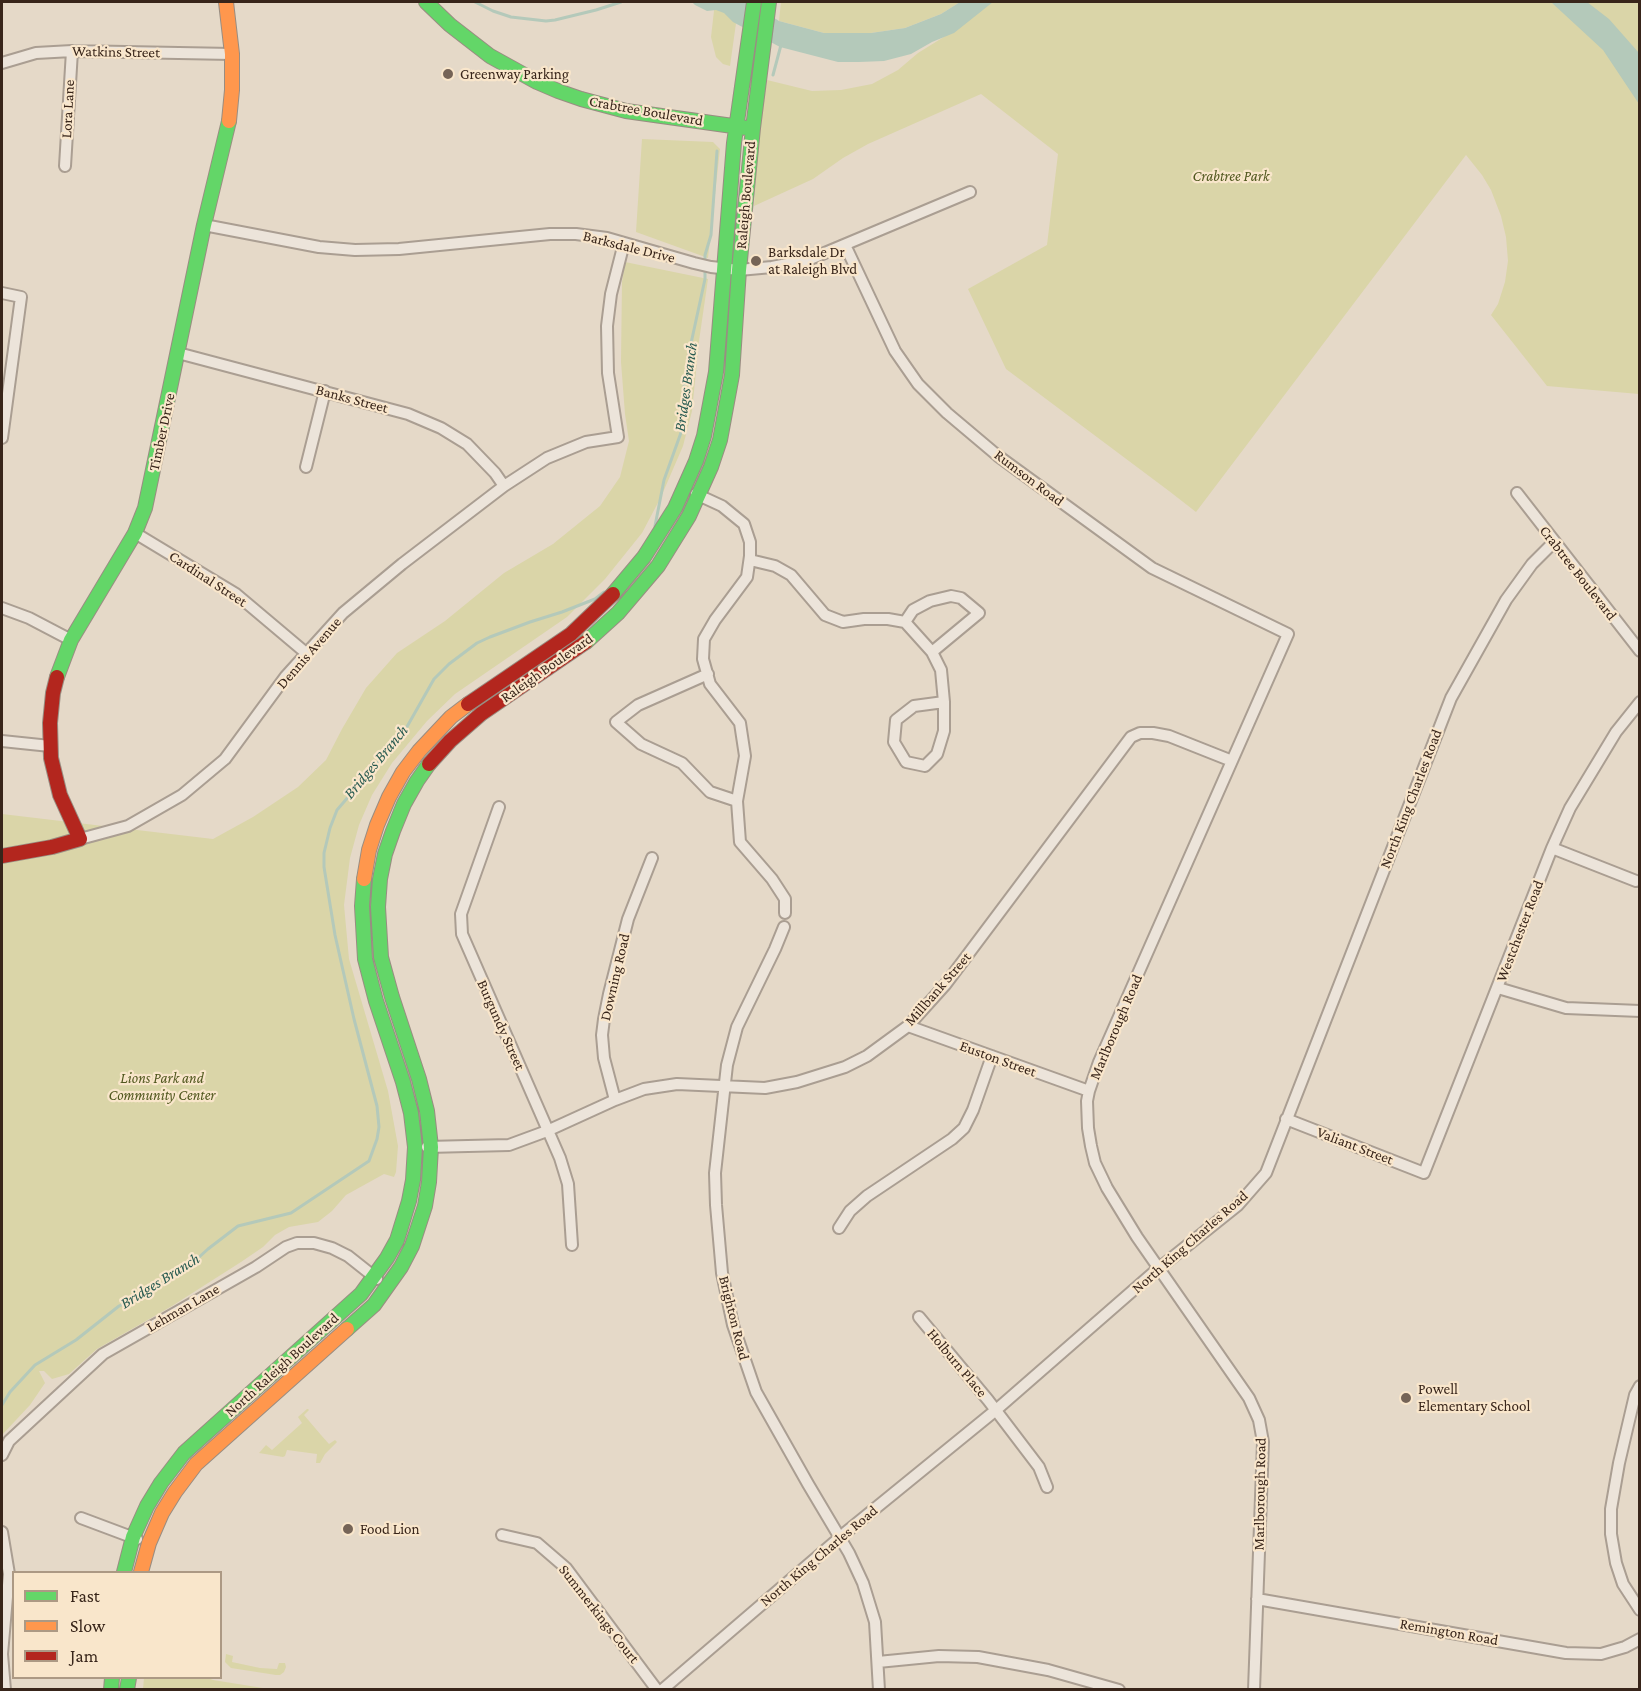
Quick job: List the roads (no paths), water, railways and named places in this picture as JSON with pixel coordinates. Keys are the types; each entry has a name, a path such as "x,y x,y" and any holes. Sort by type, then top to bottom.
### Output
{"main road":[{"name":"Timber Drive","path":"80,839 60,795 54,774 50,746 53,693 71,640 135,533 145,508 204,225 229,118 232,54 226,2"},
{"name":"Crabtree Boulevard","path":"426,2 450,25 490,56 558,91 626,111 753,128"},
{"name":"Raleigh Boulevard","path":"415,1147 406,1092 376,1001 365,959 362,906 369,850 389,797 403,772 437,730 471,702 571,634 606,602 644,557 675,508 684,489 704,436 716,372 736,126 753,2"},
{"name":"Raleigh Boulevard","path":"431,1148 427,1111 419,1079 381,957 378,907 385,855 404,804 432,761 450,741 481,714 582,646 618,614 658,566 689,516 699,495 714,458 727,408 732,375 739,270 753,128 769,2"},
{"name":"Dennis Avenue","path":"2,856 52,847 80,839"},
{"name":"North Raleigh Boulevard","path":"124,1571 133,1538 147,1506 184,1453 361,1294 375,1277 397,1240 403,1223 413,1180 415,1147"},
{"name":"North Raleigh Boulevard","path":"141,1571 149,1543 162,1514 196,1464 374,1305 388,1287 401,1267 419,1229 429,1182 431,1148"}],"street":[{"name":"Watkins Street","path":"2,63 36,53 72,51 232,54"},
{"name":"Lora Lane","path":"65,166 72,51"},
{"name":"Barksdale Drive","path":"204,225 319,247 355,250 399,249 550,234 576,234 607,238 678,260 739,270 808,260 970,192"},
{"name":"Dennis Avenue","path":"80,839 128,826 182,795 225,759 286,676 343,613 402,564 504,486 547,458 586,442 618,437 608,373 607,326 611,294 624,243"},
{"name":"Rumson Road","path":"845,245 895,351 918,384 947,413 998,456 1152,568 1288,634"},
{"path":"2,293 21,297 2,438"},
{"name":"Banks Street","path":"178,352 408,414 441,428 467,444 495,473 504,486"},
{"path":"306,467 325,391"},
{"path":"684,489 722,506 744,524 750,542 747,577 704,639 703,659 710,684 740,723 745,756 737,801 740,842 753,860 772,879 785,899 785,913"},
{"name":"Crabtree Boulevard","path":"1517,494 1640,651"},
{"name":"Cardinal Street","path":"135,533 236,594 306,653"},
{"name":"North King Charles Road","path":"660,1689 996,1410 1238,1205 1266,1173 1451,698 1506,600 1532,564 1554,542"},
{"path":"750,560 775,566 791,575 825,615 843,622 864,619 905,622 932,652 941,670 944,702 944,732 937,754 925,766 906,762 894,742 896,720 914,706 944,702"},
{"path":"905,622 913,610 930,601 951,596 961,598 979,614 932,652"},
{"path":"2,608 29,618 71,640"},
{"name":"Marlborough Road","path":"1254,1689 1263,1442 1259,1420 1249,1398 1137,1237 1107,1188 1095,1163 1088,1128 1087,1101 1099,1062 1288,634"},
{"path":"708,674 638,705 616,722 641,744 682,763 710,792 737,801"},
{"name":"Westchester Road","path":"1424,1173 1552,848 1570,808 1616,732 1640,702"},
{"name":"Millbank Street","path":"415,1147 509,1145 644,1089 677,1084 765,1088 826,1074 867,1056 908,1026 945,985 1131,737 1140,733 1169,736 1232,761"},
{"path":"2,741 50,746"},
{"name":"Burgundy Street","path":"499,807 461,914 462,934 560,1158 568,1184 572,1245"},
{"path":"1552,848 1636,881"},
{"name":"Downing Road","path":"615,1100 604,1058 602,1035 604,1019 628,919 652,858"},
{"name":"Brighton Road","path":"784,927 737,1027 727,1065 715,1173 722,1273 733,1325 756,1392 849,1553 863,1583 875,1622 879,1689"},
{"path":"1498,988 1566,1008 1640,1011"},
{"name":"Euston Street","path":"908,1026 1089,1091"},
{"path":"839,1228 850,1211 867,1196 952,1139 964,1128 973,1110 992,1056"},
{"name":"Valiant Street","path":"1286,1119 1424,1173"},
{"name":"Lehman Lane","path":"2,1455 9,1441 103,1354 256,1267 286,1247 297,1243 314,1243 332,1248 348,1256 388,1287"},
{"name":"Holburn Place","path":"919,1317 996,1410 1039,1467 1047,1487"},
{"path":"1640,1386 1635,1395 1619,1463 1611,1509 1611,1534 1616,1563 1623,1584 1640,1610"},
{"path":"81,1518 149,1543"},
{"path":"2,1532 9,1574 2,1654 5,1689"},
{"name":"Summerkings Court","path":"501,1534 537,1543 566,1568 660,1689"},
{"name":"Remington Road","path":"1257,1599 1566,1653 1601,1654 1625,1647 1640,1639"},
{"path":"878,1662 939,1656 978,1657 1048,1670 1119,1689"}],"waterway":[{"path":"475,2 511,17 546,21 621,2"},
{"name":"Bridges Branch","path":"773,75 781,45"},
{"name":"Bridges Branch","path":"705,262 711,235 717,151"},
{"name":"Bridges Branch","path":"655,526 664,480 683,427 683,394 705,269"},
{"name":"Bridges Branch","path":"2,1405 10,1392 35,1365 76,1340 119,1306 146,1294 186,1269 238,1226 291,1213 369,1161 379,1127 377,1106 335,935 324,867 324,853 337,810 404,732 434,679 449,664 477,643 595,599 604,592"}],"place":[{"name":"Greenway Parking","path":"448,74"},
{"name":"Barksdale Dr at Raleigh Blvd","path":"756,261"},
{"name":"Powell Elementary School","path":"1406,1398"},
{"name":"Food Lion","path":"348,1529"}],"park label":[{"name":"Crabtree Park","path":"1231,176"},
{"name":"Lions Park and Community Center","path":"162,1086"}]}
